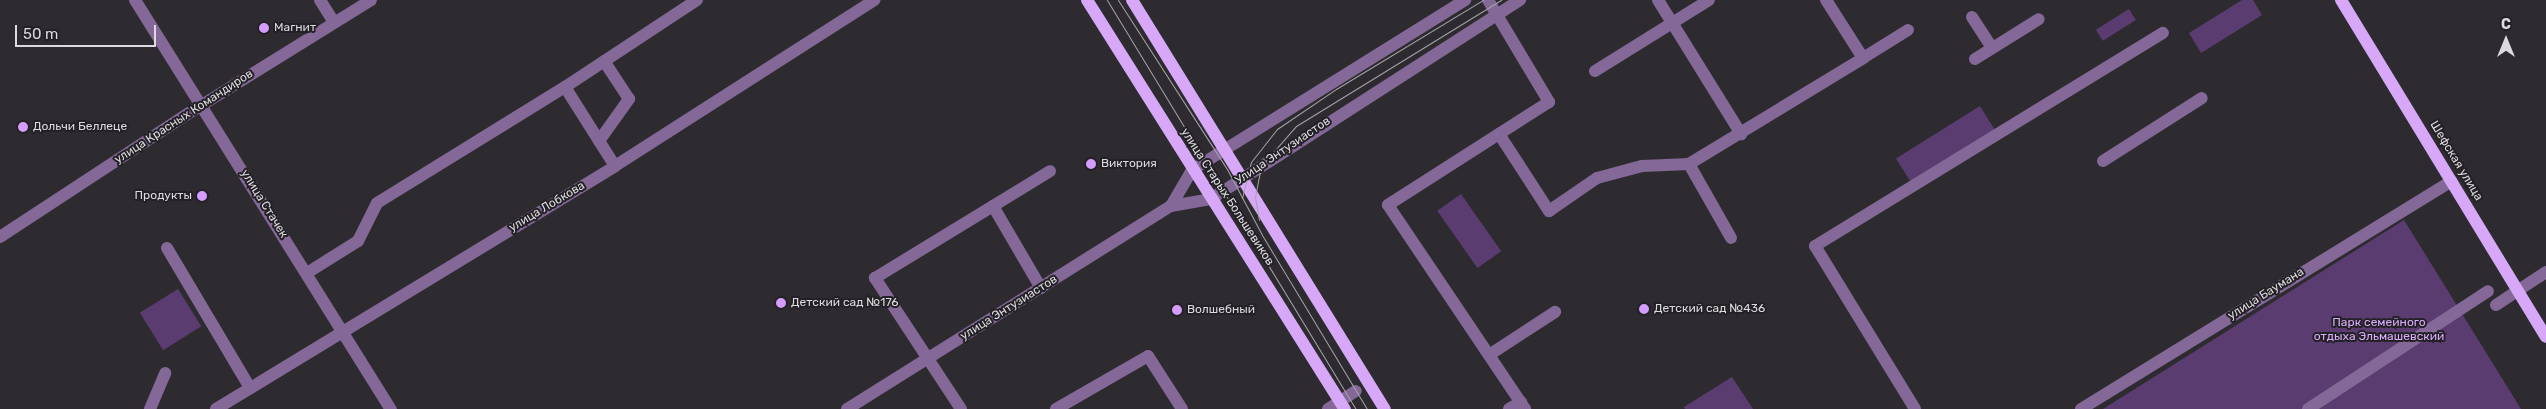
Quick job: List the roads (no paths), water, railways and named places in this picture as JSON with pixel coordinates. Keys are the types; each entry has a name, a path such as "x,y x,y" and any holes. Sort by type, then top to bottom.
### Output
{"main road":[{"name":"улица Старых Большевиков","path":"1087,0 1210,199 1342,405"},
{"name":"улица Старых Большевиков","path":"1132,0 1385,409"},
{"name":"Шефская улица","path":"2341,0 2546,337"}],"street":[{"name":"улица Стачек","path":"135,0 391,409"},
{"path":"320,0 334,22"},
{"name":"улица Красных Командиров","path":"0,237 201,105 371,0"},
{"path":"307,273 358,241 377,202 565,87 697,0"},
{"name":"улица Лобкова","path":"216,409 615,166 875,0"},
{"path":"1171,206 1192,170 1465,0"},
{"path":"1488,0 1549,102 1388,205 1523,406 1509,409"},
{"name":"Улица Энтузиастов","path":"1171,206 1210,199 1520,0"},
{"path":"1658,0 1741,134"},
{"path":"1595,71 1709,0"},
{"path":"1826,0 1863,58"},
{"path":"1972,17 1992,48"},
{"path":"1975,59 2039,19"},
{"path":"1499,134 1549,211 1597,178 1642,166 1689,164 1741,134 1908,30"},
{"path":"1915,409 1815,246 2163,33"},
{"path":"599,141 628,99 604,61"},
{"path":"565,87 615,166"},
{"path":"2103,160 2202,98"},
{"path":"1689,164 1731,238"},
{"path":"961,409 875,278 1050,170"},
{"name":"улица Баумана","path":"2081,409 2452,181"},
{"path":"993,206 1041,288"},
{"name":"улица Энтузиастов","path":"847,409 1171,206"},
{"path":"167,248 250,388"},
{"path":"2496,306 2546,272"},
{"path":"2308,409 2488,291"},
{"path":"1489,355 1555,312"},
{"path":"1056,409 1148,356 1182,409"},
{"path":"150,409 165,373"},
{"path":"1328,409 1342,405 1356,390"}],"tram line":[{"path":"1107,0 1356,409"},
{"path":"1118,0 1228,171 1262,235 1367,409"},
{"path":"1242,198 1251,162 1277,129 1336,89 1483,0"},
{"path":"1259,220 1255,197 1261,166 1296,126 1501,0"}],"place":[{"name":"Магнит","path":"264,28"},
{"name":"Дольчи Беллеце","path":"23,127"},
{"name":"Виктория","path":"1091,164"},
{"name":"Продукты","path":"202,196"},
{"name":"Детский сад №176","path":"781,303"},
{"name":"Детский сад №436","path":"1644,309"},
{"name":"Волшебный","path":"1177,310"}],"park label":[{"name":"Парк семейного отдыха Эльмашевский","path":"2379,330"}]}
